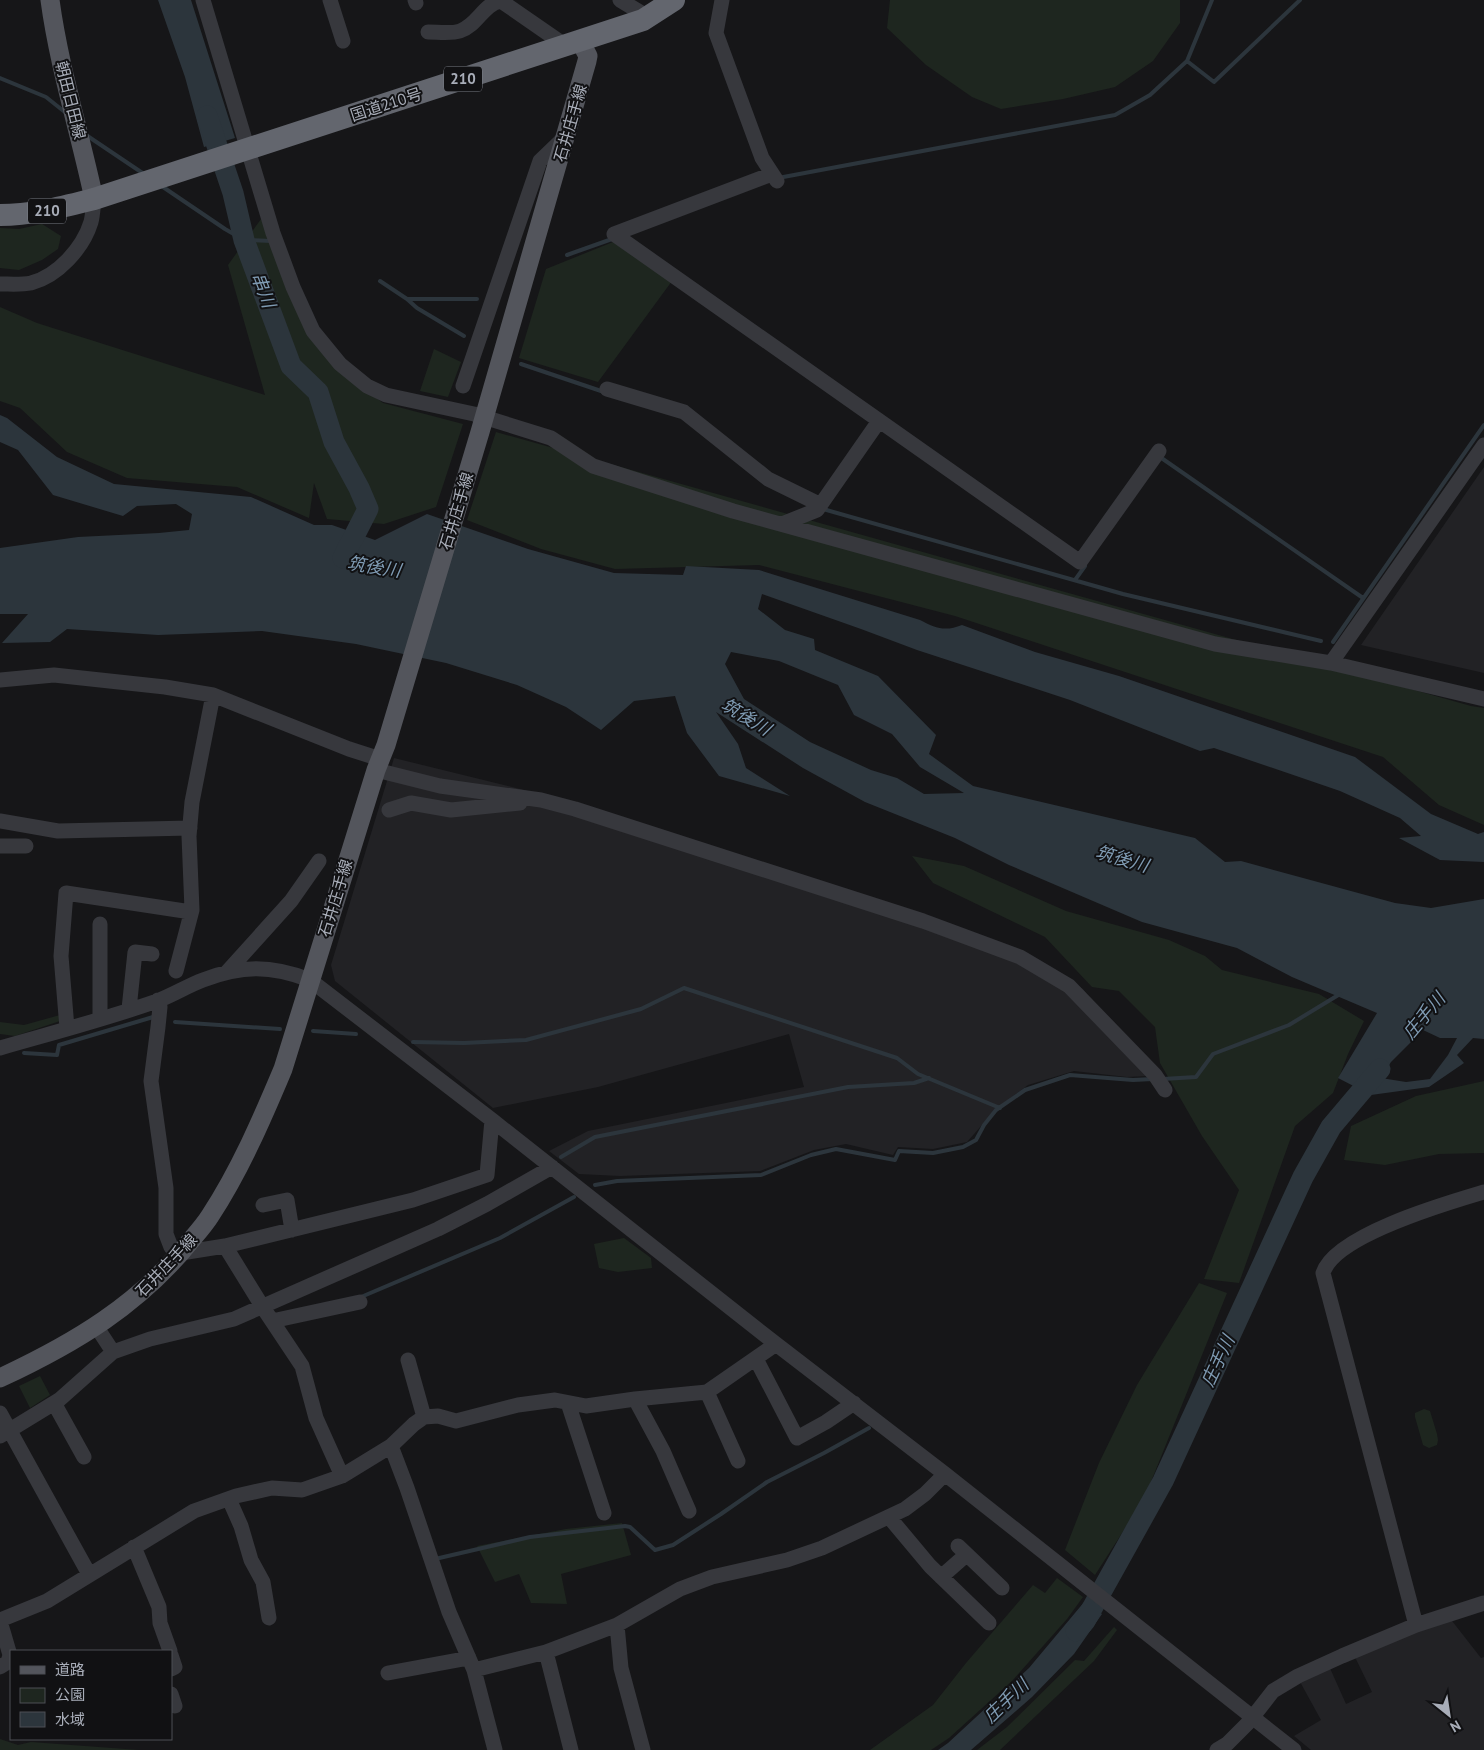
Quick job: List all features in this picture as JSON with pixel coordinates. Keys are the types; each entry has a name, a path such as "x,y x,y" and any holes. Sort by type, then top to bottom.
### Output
{"highway":[{"name":"国道210号","path":"94,199 194,165 573,44 648,17 674,0"},
{"name":"210","path":"0,215 22,215 58,209 94,199"}],"main road":[{"name":"朝田日田線","path":"50,0 53,25 94,199"},
{"name":"石井庄手線","path":"0,1378 39,1360 96,1326 138,1295 181,1253 209,1218 231,1182 283,1070 482,424 566,136 588,56 573,44"}],"street":[{"path":"203,0 273,233 293,287 313,331 340,364 367,386 386,395 482,424 551,438 593,466 733,511 1215,644 1331,663 1484,699"},
{"path":"330,0 343,41"},
{"path":"620,0 648,17"},
{"path":"722,0 716,33 762,158 775,177 618,237 1080,562 1158,451"},
{"path":"428,32 460,31 473,23 495,1 501,1 573,44"},
{"path":"463,386 540,160 566,136"},
{"path":"0,284 29,283 41,279 66,262 86,233 92,217 94,199"},
{"path":"607,389 684,412 768,479 819,508"},
{"path":"782,524 819,508 880,421"},
{"path":"1331,663 1484,445"},
{"path":"0,680 54,676 165,687 213,695 349,749 380,758 440,786 541,800 575,809 923,921 1020,957 1069,986 1155,1075 1165,1090"},
{"path":"176,971 191,912 190,828 192,802 213,695"},
{"path":"389,810 411,803 451,810 541,800"},
{"path":"0,821 58,831 190,828"},
{"path":"0,846 26,846"},
{"path":"227,972 291,901 319,861"},
{"path":"67,1028 61,956 66,893 191,912"},
{"path":"100,924 100,1018"},
{"path":"129,1009 135,952 152,954"},
{"path":"0,1048 158,1000 227,972 259,968 287,971 310,980 854,1403 1294,1750"},
{"path":"158,1000 160,1007 151,1081 166,1188 166,1234 171,1247 181,1253 225,1246 413,1200 487,1175"},
{"path":"491,1197 487,1175 492,1120"},
{"path":"5,1433 54,1403 113,1352 150,1339 234,1319 438,1229 491,1197 552,1167"},
{"path":"1416,1625 1323,1273 1326,1264 1341,1251 1382,1228 1420,1212 1484,1192"},
{"path":"263,1205 287,1200 292,1230"},
{"path":"225,1246 302,1366 316,1418 342,1476"},
{"path":"272,1321 360,1302"},
{"path":"96,1326 113,1352"},
{"path":"0,1667 8,1662 10,1655 0,1621 47,1601 194,1511 229,1499 272,1488 302,1490 342,1476 391,1446 424,1417 438,1416 456,1421 518,1405 555,1400 586,1406 707,1392 776,1344"},
{"path":"756,1359 797,1438 826,1422 854,1403"},
{"path":"408,1360 424,1417"},
{"path":"707,1392 738,1461"},
{"path":"635,1399 689,1510"},
{"path":"568,1402 604,1513"},
{"path":"54,1403 84,1457"},
{"path":"0,1413 5,1433 89,1574"},
{"path":"391,1446 442,1592 472,1664 495,1750"},
{"path":"388,1673 472,1664 546,1652 618,1625 680,1589 712,1577 787,1560 822,1548 905,1509 925,1494 944,1474"},
{"path":"229,1499 251,1560 263,1582 268,1618"},
{"path":"889,1518 941,1577 989,1623"},
{"path":"134,1547 159,1607 160,1624 170,1650"},
{"path":"941,1577 962,1551 1002,1588"},
{"path":"1217,1750 1226,1744 1254,1717 1273,1691 1298,1676 1416,1625 1484,1603"},
{"path":"618,1625 621,1668 643,1750"},
{"path":"546,1652 571,1750"},
{"path":"172,1658 175,1667 172,1668"}],"shaded area":[{"path":"1484,467 1484,673 1361,645"},
{"path":"394,758 532,792 1018,952 1083,989 1148,1076 1127,1077 1074,1071 1028,1085 996,1109 967,1142 933,1149 898,1147 893,1155 846,1144 814,1150 760,1171 620,1176 579,1174 549,1151 588,1131 804,1087 789,1034 598,1087 493,1108 335,981 331,965"},
{"path":"1449,1617 1481,1658 1484,1657 1484,1750 1311,1750 1294,1736 1321,1720 1299,1680 1329,1666 1346,1704 1372,1692 1354,1655"}],"green space":[{"path":"890,0 1180,0 1180,23 1153,61 1115,87 1063,99 1001,109 972,97 926,65 887,28"},
{"path":"261,219 331,364 383,403 463,424 436,507 384,524 327,519 314,483 309,518 237,487 127,478 67,452 20,408 0,401 0,307 37,323 265,395 228,265"},
{"path":"42,224 61,236 58,249 42,260 19,270 0,268 0,228 19,229"},
{"path":"613,242 672,281 598,382 519,358 546,269"},
{"path":"434,349 461,362 448,397 420,391"},
{"path":"496,432 1471,706 1484,708 1484,825 1439,805 1383,757 955,616 759,565 615,569 541,549 467,520"},
{"path":"912,856 964,866 1066,911 1169,940 1205,956 1222,970 1319,994 1364,1021 1348,1054 1333,1093 1295,1126 1239,1283 1204,1279 1239,1190 1202,1136 1160,1063 1155,1027 1119,991 1092,987 1045,937 933,883"},
{"path":"60,1015 60,1021 15,1036 0,1034 0,1022 24,1025"},
{"path":"1484,1081 1484,1153 1439,1154 1385,1165 1344,1160 1351,1126 1416,1096"},
{"path":"624,1238 651,1258 652,1268 618,1272 599,1268 594,1244"},
{"path":"1199,1283 1227,1293 1144,1499 1095,1575 1065,1550 1099,1463 1137,1385"},
{"path":"40,1376 50,1395 30,1408 19,1386"},
{"path":"1424,1409 1430,1411 1438,1440 1437,1445 1429,1448 1423,1445 1415,1417 1415,1413"},
{"path":"622,1523 631,1555 561,1574 567,1604 531,1603 519,1574 495,1582 477,1546 566,1529"},
{"path":"1057,1578 1083,1597 1067,1619 1012,1681 949,1738 931,1750 870,1750 933,1705 966,1663 1033,1585 1045,1593"},
{"path":"1114,1627 1117,1630 1094,1661 1000,1750 977,1750 1007,1727 1075,1660 1084,1661"},
{"path":"0,1739 18,1745 31,1742 139,1750 0,1750"}],"water":[{"path":"158,0 191,0 235,138 204,147 185,77"},
{"name":"筑後川","path":"0,415 7,418 57,457 114,484 251,497 314,525 332,525 375,540 427,514 528,549 614,573 683,575 686,566 759,570 920,620 935,627 945,629 962,625 1035,652 1119,676 1355,757 1431,814 1478,834 1484,832 1484,862 1440,860 1399,838 1421,836 1400,818 1340,791 1214,748 1200,751 1070,700 917,650 762,594 758,609 785,630 814,639 815,650 878,676 936,735 929,754 973,786 1195,838 1225,862 1241,861 1395,903 1431,908 1484,899 1484,1039 1473,1038 1457,1055 1464,1063 1429,1087 1371,1095 1338,1078 1377,1013 1292,977 1237,948 1142,922 1009,865 955,838 865,802 803,768 716,712 738,744 746,768 790,796 719,776 687,733 675,696 634,701 601,730 566,707 517,685 446,663 356,644 262,631 158,635 67,629 50,642 2,643 28,614 0,614 0,548 78,537 189,530 192,514 176,504 137,506 123,516 53,495 18,450 0,442","holes":["731,652 779,661 838,685 854,715 892,734 920,767 964,793 924,794 897,778 871,770 810,742 744,699 725,664","1423,1030 1440,1038 1457,1038 1448,1055 1430,1079 1406,1082 1381,1078 1391,1062"]},
{"path":"1085,1601 1102,1614 1074,1654 1032,1697 971,1750 938,1750 1029,1668"}],"waterway":[{"path":"778,178 1115,115 1150,95 1187,61 1212,0"},
{"path":"1187,61 1214,82 1300,0"},
{"path":"0,78 46,97 66,113"},
{"name":"串川","path":"207,116 233,193 244,240 291,366 318,392 334,442 368,509 343,558"},
{"path":"86,135 144,174"},
{"path":"160,185 244,240 272,241"},
{"path":"567,255 612,239"},
{"path":"380,281 417,308 464,336"},
{"path":"407,299 477,299"},
{"path":"521,364 604,392"},
{"path":"1333,642 1484,425"},
{"path":"1160,457 1363,598"},
{"path":"823,509 1123,594 1321,641"},
{"path":"1075,580 1085,566"},
{"path":"413,1042 464,1043 526,1040 641,1009 684,988 897,1058 918,1074 1000,1108"},
{"path":"1163,1079 1196,1077 1213,1054 1289,1025 1340,994"},
{"path":"24,1053 57,1055 59,1045 153,1017"},
{"path":"175,1022 280,1029"},
{"path":"313,1031 356,1034"},
{"name":"庄手川","path":"1076,1631 1085,1621 1163,1481 1303,1177 1331,1127 1380,1069"},
{"path":"595,1185 617,1181 761,1175 811,1155 836,1149 895,1160 899,1151 933,1153 963,1147 976,1140 984,1125 996,1110 1025,1090 1070,1075 1133,1080 1153,1079"},
{"path":"561,1157 595,1137 848,1087 914,1083 929,1078"},
{"path":"361,1297 500,1238 574,1197"},
{"path":"435,1559 530,1537 625,1526 630,1527 655,1550 673,1545 767,1482 869,1428"}]}
